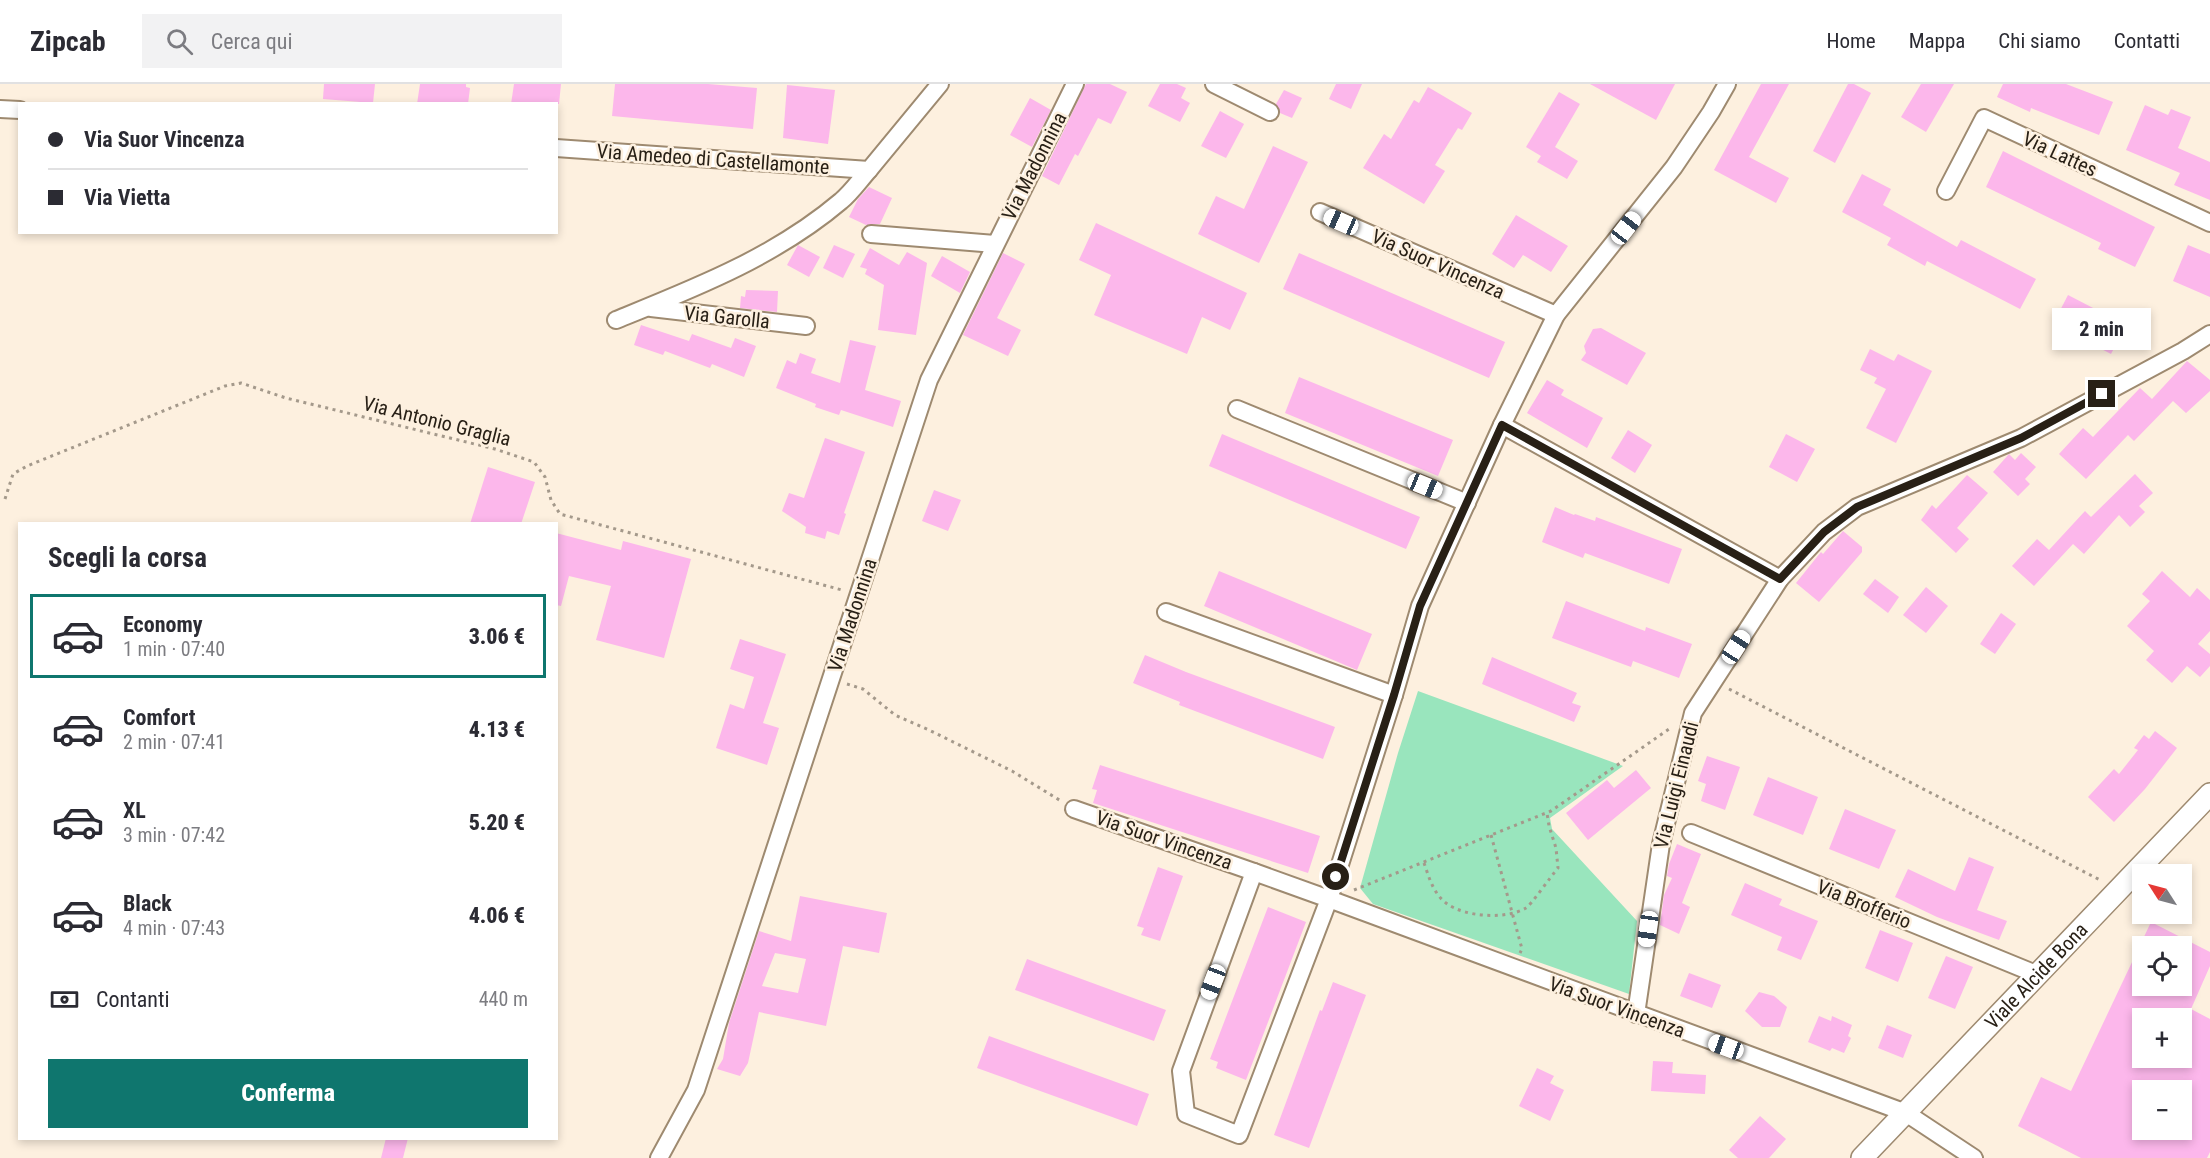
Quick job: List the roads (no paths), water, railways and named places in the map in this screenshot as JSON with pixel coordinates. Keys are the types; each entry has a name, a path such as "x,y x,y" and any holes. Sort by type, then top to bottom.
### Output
{"street":[{"name":"Via Amedeo di Castellamonte","path":"616,320 704,285 790,239 843,200 940,84"},
{"name":"Via Madonnina","path":"659,1158 696,1090 929,380 1075,84"},
{"path":"1214,84 1270,112"},
{"name":"Via Suor Vincenza","path":"1254,872 1180,1071 1186,1114 1239,1136 1329,899 1420,606 1502,425 1556,315 1674,167 1727,84"},
{"path":"0,109 18,110"},
{"name":"Via Lattes","path":"1946,192 1984,118 2210,224"},
{"name":"Via Amedeo di Castellamonte","path":"558,148 868,170"},
{"name":"Via Suor Vincenza","path":"1320,212 1556,315"},
{"path":"871,234 995,244"},
{"name":"Via Garolla","path":"647,308 806,326"},
{"name":"Via Luigi Einaudi","path":"1636,1014 1661,844 1693,713 1780,579 1824,532 1857,507 2021,438 2183,351 2210,334"},
{"path":"1237,409 1467,503"},
{"path":"1502,425 1780,579"},
{"path":"1166,612 1394,695"},
{"name":"Viale Alcide Bona","path":"1862,1158 2210,794"},
{"name":"Via Suor Vincenza","path":"1074,809 1329,899 1906,1113 1974,1158"},
{"name":"Via Brofferio","path":"1691,833 2037,974"}]}
